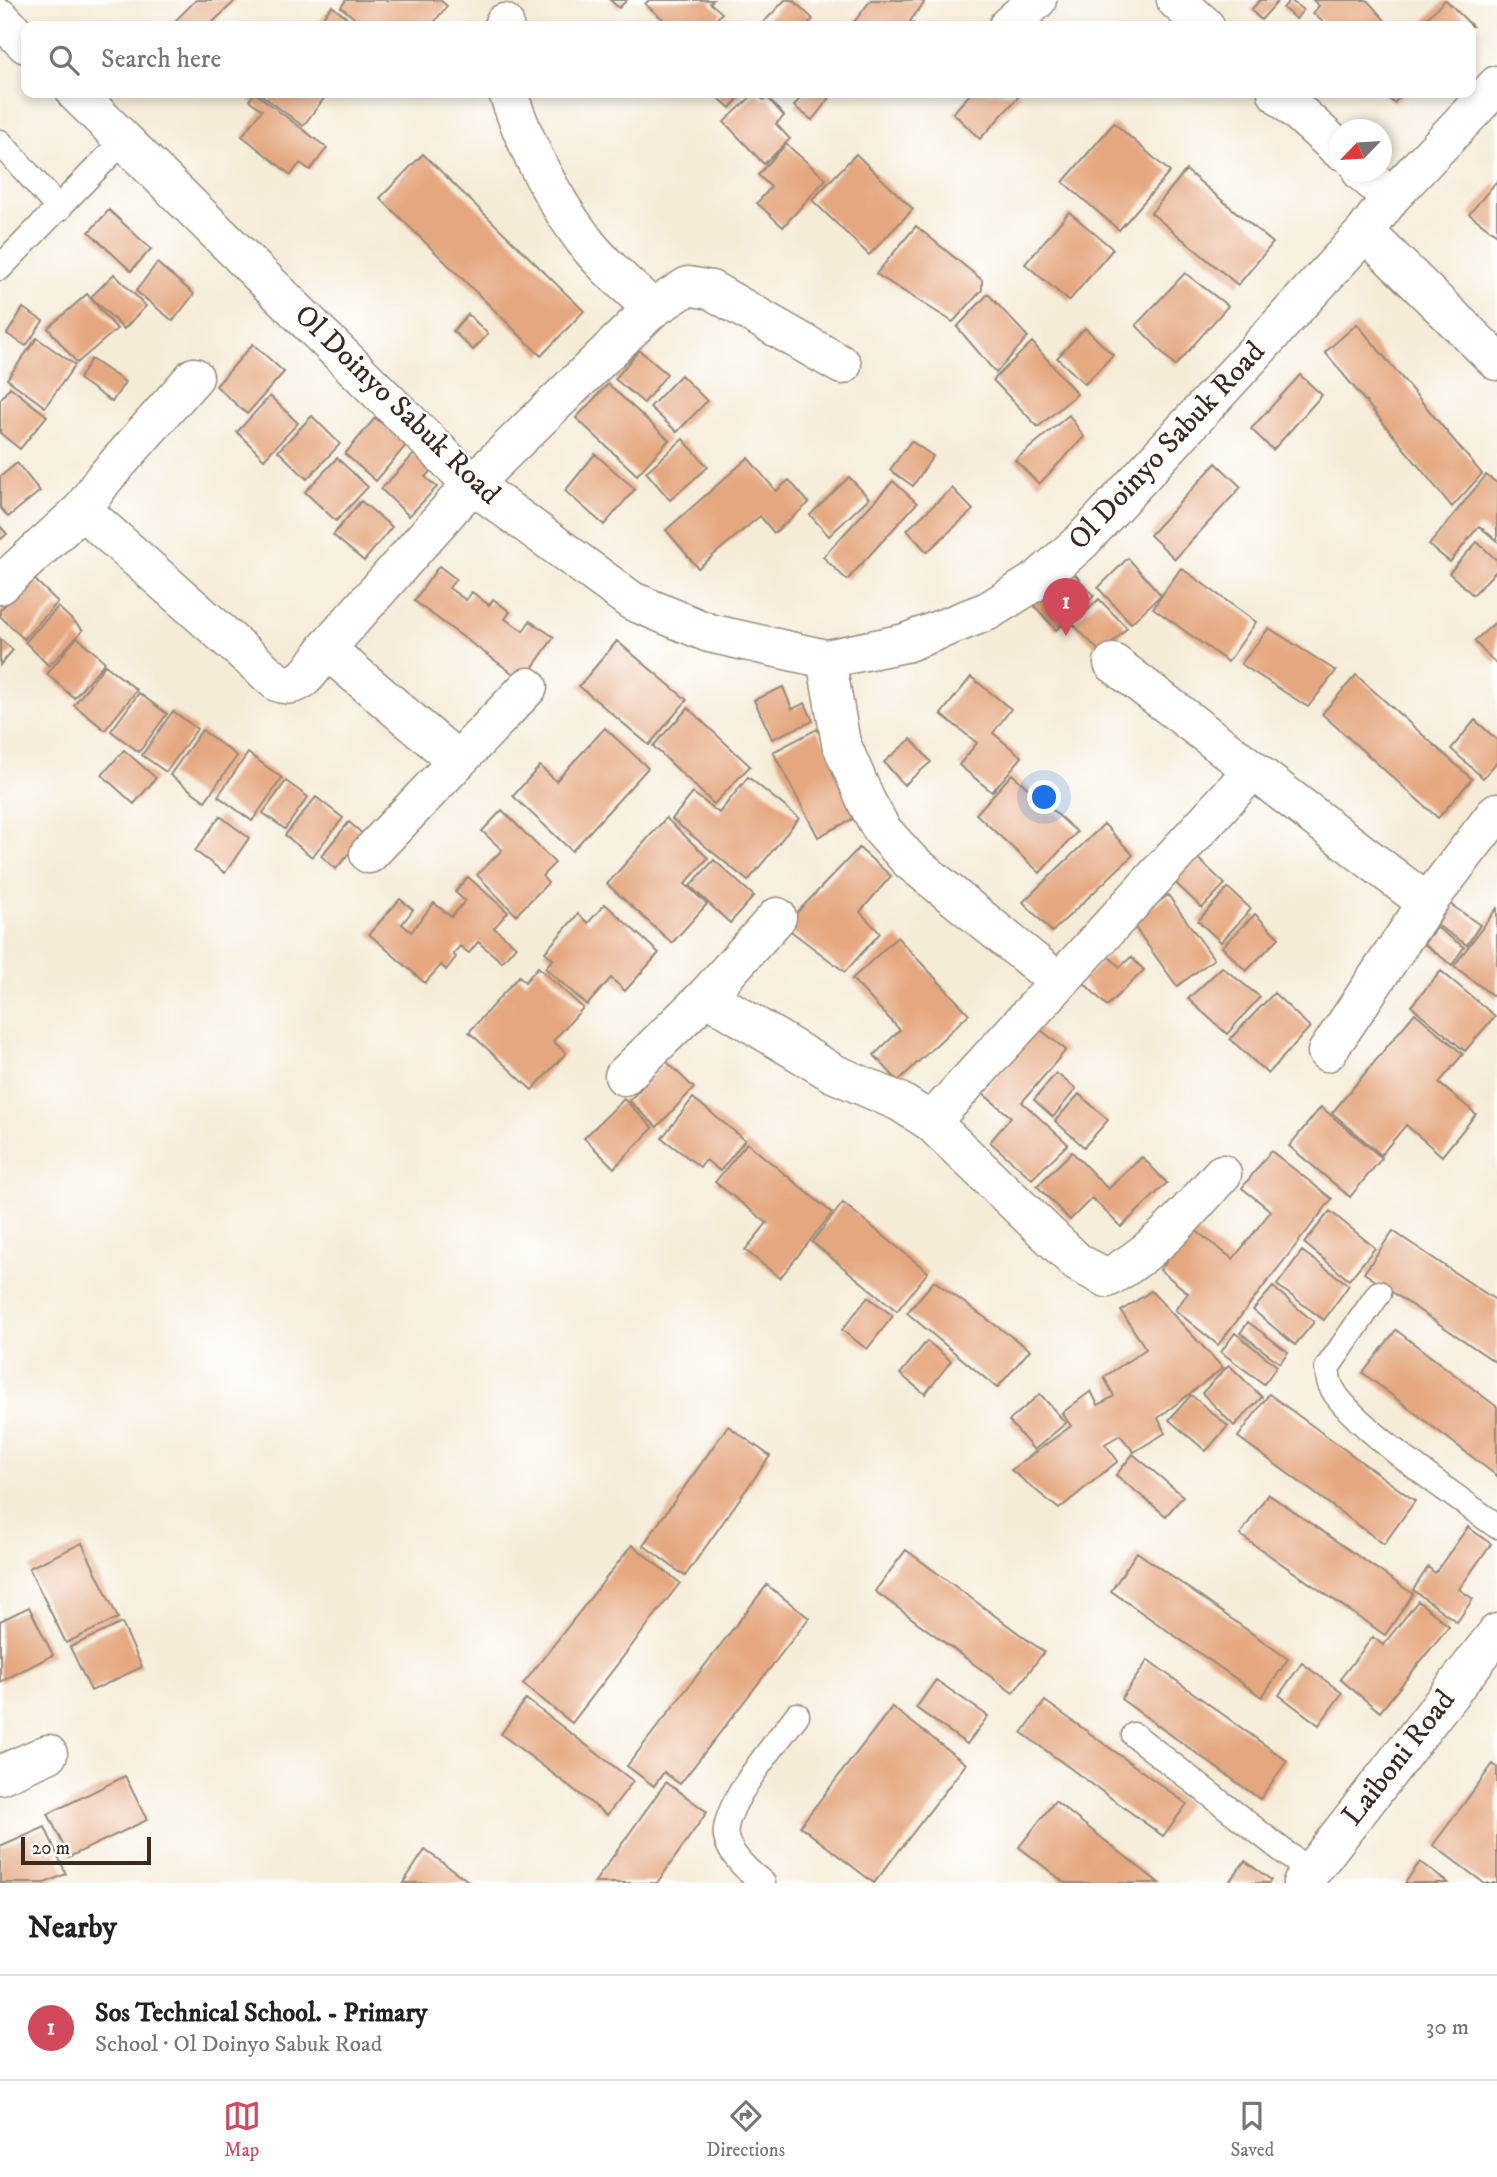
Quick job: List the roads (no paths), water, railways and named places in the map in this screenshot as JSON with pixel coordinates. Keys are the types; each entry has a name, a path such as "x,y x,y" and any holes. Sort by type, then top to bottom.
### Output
{"street":[{"path":"1014,21 1037,0"},
{"path":"1176,0 1199,21"},
{"path":"0,18 21,39"},
{"name":"Ol Doinyo Sabuk Road","path":"81,98 472,484 632,601 709,633 827,660 905,643 976,615 1038,579 1082,541 1365,232 1391,197 1497,85"},
{"path":"510,98 522,135 546,183 585,242 652,309"},
{"path":"1282,98 1329,141"},
{"path":"1374,182 1391,197"},
{"path":"1365,232 1497,361"},
{"path":"82,510 277,682 288,686 298,683 472,484 652,309 688,286 711,290 842,365"},
{"path":"0,585 82,510 103,480 194,377"},
{"path":"326,649 458,761"},
{"path":"827,660 841,743 866,801 883,830 910,861 1059,982"},
{"path":"1113,663 1427,903"},
{"path":"369,854 528,687"},
{"path":"931,1122 1253,771"},
{"path":"1327,1052 1427,903 1497,812"},
{"path":"624,1076 706,996 777,917"},
{"path":"706,996 803,1056 900,1102 931,1122 1078,1263 1107,1278 1140,1260 1167,1236 1222,1174"},
{"name":"Laiboni Road","path":"1306,1878 1497,1633"},
{"path":"0,1775 48,1754"}],"lane":[{"path":"0,268 124,140"},
{"path":"0,142 59,209"},
{"path":"1379,1293 1326,1368 1330,1386 1341,1400 1403,1458 1497,1526"},
{"path":"763,1883 747,1870 726,1838 729,1812 797,1715"},
{"path":"1134,1735 1306,1878"}],"place":[{"name":"Sos Technical School. - Primary","path":"1066,636"}]}
